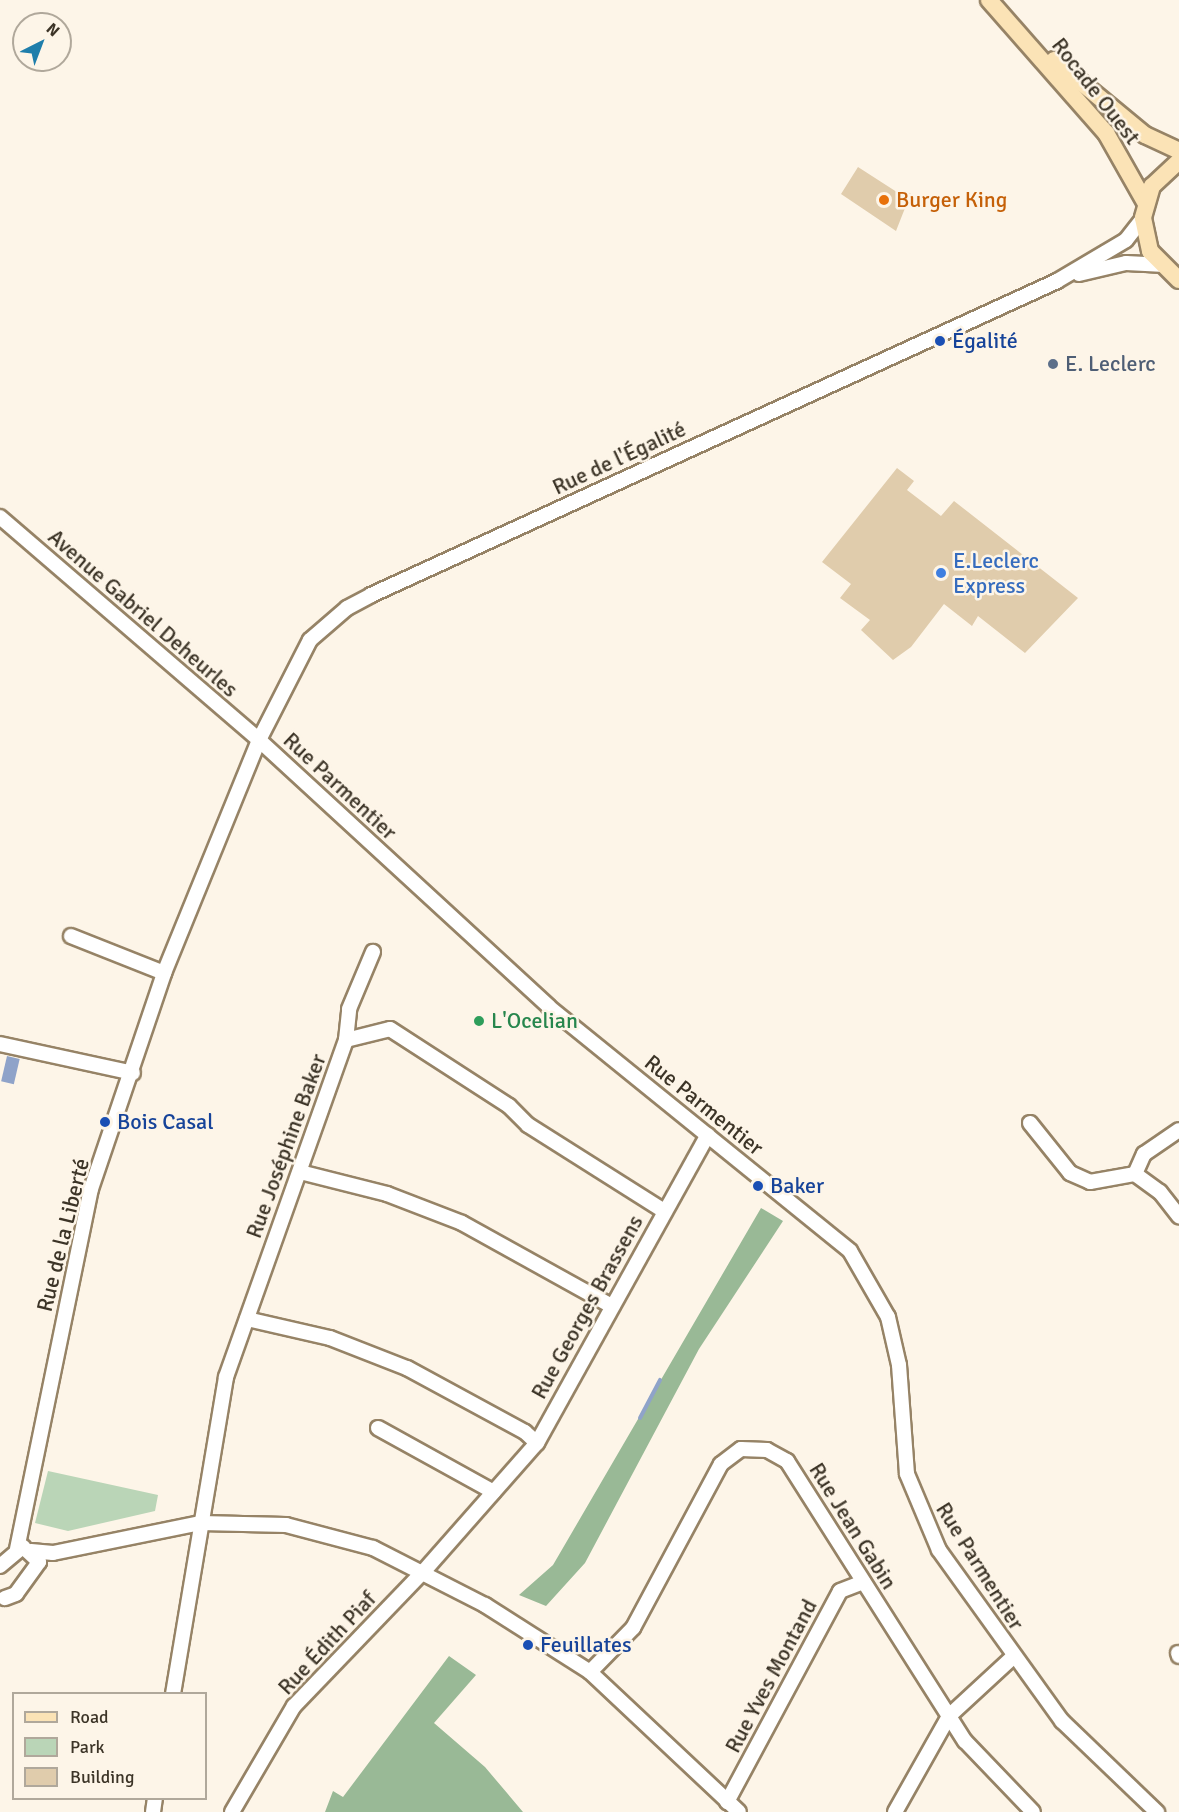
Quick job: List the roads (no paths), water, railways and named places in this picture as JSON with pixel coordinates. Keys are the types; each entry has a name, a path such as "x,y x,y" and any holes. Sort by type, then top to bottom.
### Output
{"main road":[{"name":"Rocade Ouest","path":"989,0 1027,40 1106,134 1144,210 1144,235 1160,265"},
{"name":"Rocade Ouest","path":"1027,40 1145,135 1179,152"},
{"path":"1144,210 1164,172 1179,161"},
{"path":"1160,265 1179,280"}],"street":[{"path":"1056,280 1126,240 1144,210"},
{"path":"1056,280 1126,263 1160,265"},
{"name":"Rue de l'Égalité","path":"259,740 298,657 324,624 347,608 1056,280"},
{"name":"Avenue Gabriel Deheurles","path":"0,517 259,740"},
{"name":"Rue de la Liberté","path":"24,1550 91,1190 164,973 259,740"},
{"name":"Rue Parmentier","path":"259,740 549,1007 850,1251 868,1278 888,1317 899,1365 907,1474 913,1497 939,1550 1013,1657 1062,1721 1157,1812"},
{"path":"70,936 164,973"},
{"path":"346,1040 349,1009 373,952"},
{"name":"Rue Joséphine Baker","path":"201,1523 226,1377 346,1040 390,1029 509,1106 528,1125 664,1211"},
{"path":"0,1044 132,1073"},
{"path":"1030,1123 1070,1173 1080,1179 1102,1181 1135,1174 1160,1192 1179,1216"},
{"path":"1135,1174 1144,1154 1179,1130"},
{"name":"Rue Georges Brassens","path":"424,1571 537,1443 664,1211 708,1136"},
{"path":"300,1172 387,1194 462,1224 612,1306"},
{"path":"247,1318 330,1338 407,1368 525,1432 537,1443"},
{"path":"378,1428 494,1492"},
{"name":"Rue Jean Gabin","path":"590,1672 633,1628 721,1464 741,1449 767,1450 787,1461 949,1716 1000,1782 1033,1812"},
{"path":"0,1566 24,1550 53,1553 201,1523 286,1525 373,1548 424,1571 590,1672 739,1812"},
{"path":"173,1692 201,1523"},
{"path":"24,1550 39,1567"},
{"path":"2,1600 16,1594 53,1553"},
{"name":"Rue Édith Piaf","path":"232,1812 294,1706 424,1571"},
{"name":"Rue Yves Montand","path":"727,1802 840,1592 862,1582"},
{"path":"895,1812 949,1716 1013,1657"}],"water":[{"path":"7,1056 20,1059 14,1084 1,1081"}],"waterway":[{"path":"640,1418 660,1380"}],"place":[{"name":"Burger King","path":"884,200"},
{"name":"Égalité","path":"940,341"},
{"name":"E. Leclerc","path":"1053,364"},
{"name":"E.Leclerc Express","path":"941,573"},
{"name":"L'Ocelian","path":"479,1021"},
{"name":"Bois Casal","path":"105,1122"},
{"name":"Baker","path":"758,1186"},
{"name":"Feuillates","path":"528,1645"}]}
